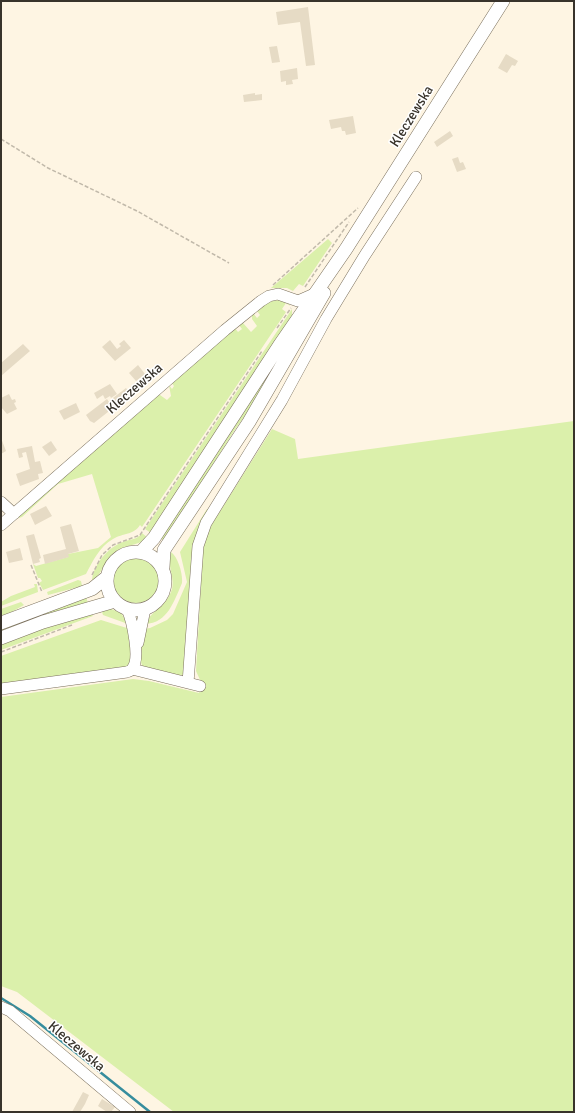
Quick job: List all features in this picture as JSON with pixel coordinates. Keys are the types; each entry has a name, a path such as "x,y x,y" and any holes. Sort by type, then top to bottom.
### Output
{"main road":[{"name":"Kleczewska","path":"141,552 154,538 298,316 346,248 503,1"},
{"name":"Kleczewska","path":"162,567 164,550 249,422 325,291 346,248"},
{"path":"133,551 141,552 154,557 162,567 166,578 164,592 159,600 145,609 127,609 115,601 108,590 107,577 113,563 119,557 133,551"},
{"path":"1,623 92,589 107,577"},
{"path":"1,638 43,622 115,601"}],"street":[{"path":"188,683 198,546 206,523 282,400 326,319 365,255 416,177"},
{"name":"Kleczewska","path":"1,525 225,330 261,301 278,294 285,295 296,301"},
{"path":"298,316 296,301 303,300 314,294"},
{"path":"1,502 14,514"},
{"path":"1,689 127,672 132,669 135,662 135,649 132,626 127,609"},
{"path":"135,649 145,609"},
{"path":"132,669 200,686"},
{"name":"Kleczewska","path":"1,1007 10,1011 130,1112"}],"path":[{"path":"1,139 48,168 137,211 229,263"},
{"path":"261,301 265,292 362,204 354,216"},
{"path":"274,333 349,222"},
{"path":"92,589 89,583 90,577 102,555 118,542 140,535 266,345"},
{"path":"30,565 42,592"},
{"path":"1,652 74,625"}],"green space":[{"path":"328,239 332,243 303,286 299,284 293,291 287,288 271,288"},
{"path":"321,288 248,412 236,428 164,541 160,538"},
{"path":"279,300 288,303 290,306 286,303 282,309 286,312 142,527 140,525 135,531 117,537 108,542 97,555 86,574 43,590 39,583 42,581 38,578 33,564 36,566 68,557 68,554 98,548 111,537 92,474 58,484 22,517 19,518 19,516 157,395 160,395 167,400 171,396 169,385 172,389 174,386 171,382 234,327 238,332 242,329 238,324 243,323 251,332 257,326 252,319 253,313 257,318 260,315 257,311 267,302"},
{"path":"292,309 292,317 151,533 145,529"},
{"path":"574,421 574,1112 174,1112 17,992 1,986 1,697 133,679 149,681 199,693 201,682 196,671 203,549 207,532 272,429 295,439 298,459"},
{"path":"207,509 210,511 203,523 185,673 180,676 143,667 140,660 144,629 150,628 167,620 173,614 187,582 180,552"},
{"path":"142,533 148,538 144,541 122,548 114,553 92,582 98,564 112,548 117,544 136,538"},
{"path":"171,552 174,554 180,566 182,583 173,604 165,615 153,623 145,624 151,615 167,600 170,595 173,584 169,561"},
{"path":"136,557 149,561 155,567 159,580 155,593 149,599 136,603 123,599 117,593 113,580 117,567 123,561"},
{"path":"78,580 81,581 82,586 48,595 47,592"},
{"path":"34,584 37,584 38,592 1,606 1,602 11,596 35,587"},
{"path":"86,597 88,603 1,632 1,628"},
{"path":"21,602 24,605 1,618 1,609"},
{"path":"109,608 121,613 128,624 103,615 101,609"},
{"path":"91,612 93,616 1,650 1,642"},
{"path":"101,620 130,629 131,661 127,667 1,685 1,656"}],"building":[{"path":"308,7 315,65 306,66 300,22 278,25 276,12"},
{"path":"277,46 280,62 272,63 269,47"},
{"path":"506,54 518,61 515,66 512,65 507,73 498,68"},
{"path":"297,68 298,79 292,80 293,84 286,85 286,81 281,82 280,71"},
{"path":"255,93 255,95 262,94 262,100 244,102 243,95"},
{"path":"353,116 356,133 346,135 345,131 342,131 341,127 331,129 329,120"},
{"path":"450,131 453,136 437,147 434,142"},
{"path":"458,157 460,163 463,162 466,169 457,172 452,159"},
{"path":"110,340 117,349 121,346 119,344 124,340 131,348 115,361 102,347"},
{"path":"23,344 30,351 1,376 1,363"},
{"path":"138,365 145,374 136,381 129,373"},
{"path":"110,384 117,394 111,398 110,396 105,399 103,395 97,399 94,393"},
{"path":"126,388 130,394 117,404 113,398"},
{"path":"9,394 12,400 15,399 16,402 14,403 17,409 7,414 1,407 1,398"},
{"path":"107,399 113,408 94,423 90,421 86,415"},
{"path":"76,403 80,412 64,420 59,411"},
{"path":"1,438 6,451 1,454"},
{"path":"51,441 57,450 49,456 42,447"},
{"path":"32,446 35,462 40,461 43,473 38,474 39,479 20,486 16,474 30,469 26,452 22,453 23,457 19,458 17,449"},
{"path":"46,506 52,516 35,525 30,514"},
{"path":"71,524 79,551 68,554 69,557 45,564 43,555 66,549 60,527"},
{"path":"34,534 41,558 39,559 40,562 33,564 26,536"},
{"path":"20,548 23,560 9,563 6,552"},
{"path":"83,1092 89,1095 85,1104 80,1112 72,1112"},
{"path":"102,1099 115,1107 111,1112 107,1112 98,1106"}],"waterway":[{"path":"1,998 30,1016 150,1112"}]}
